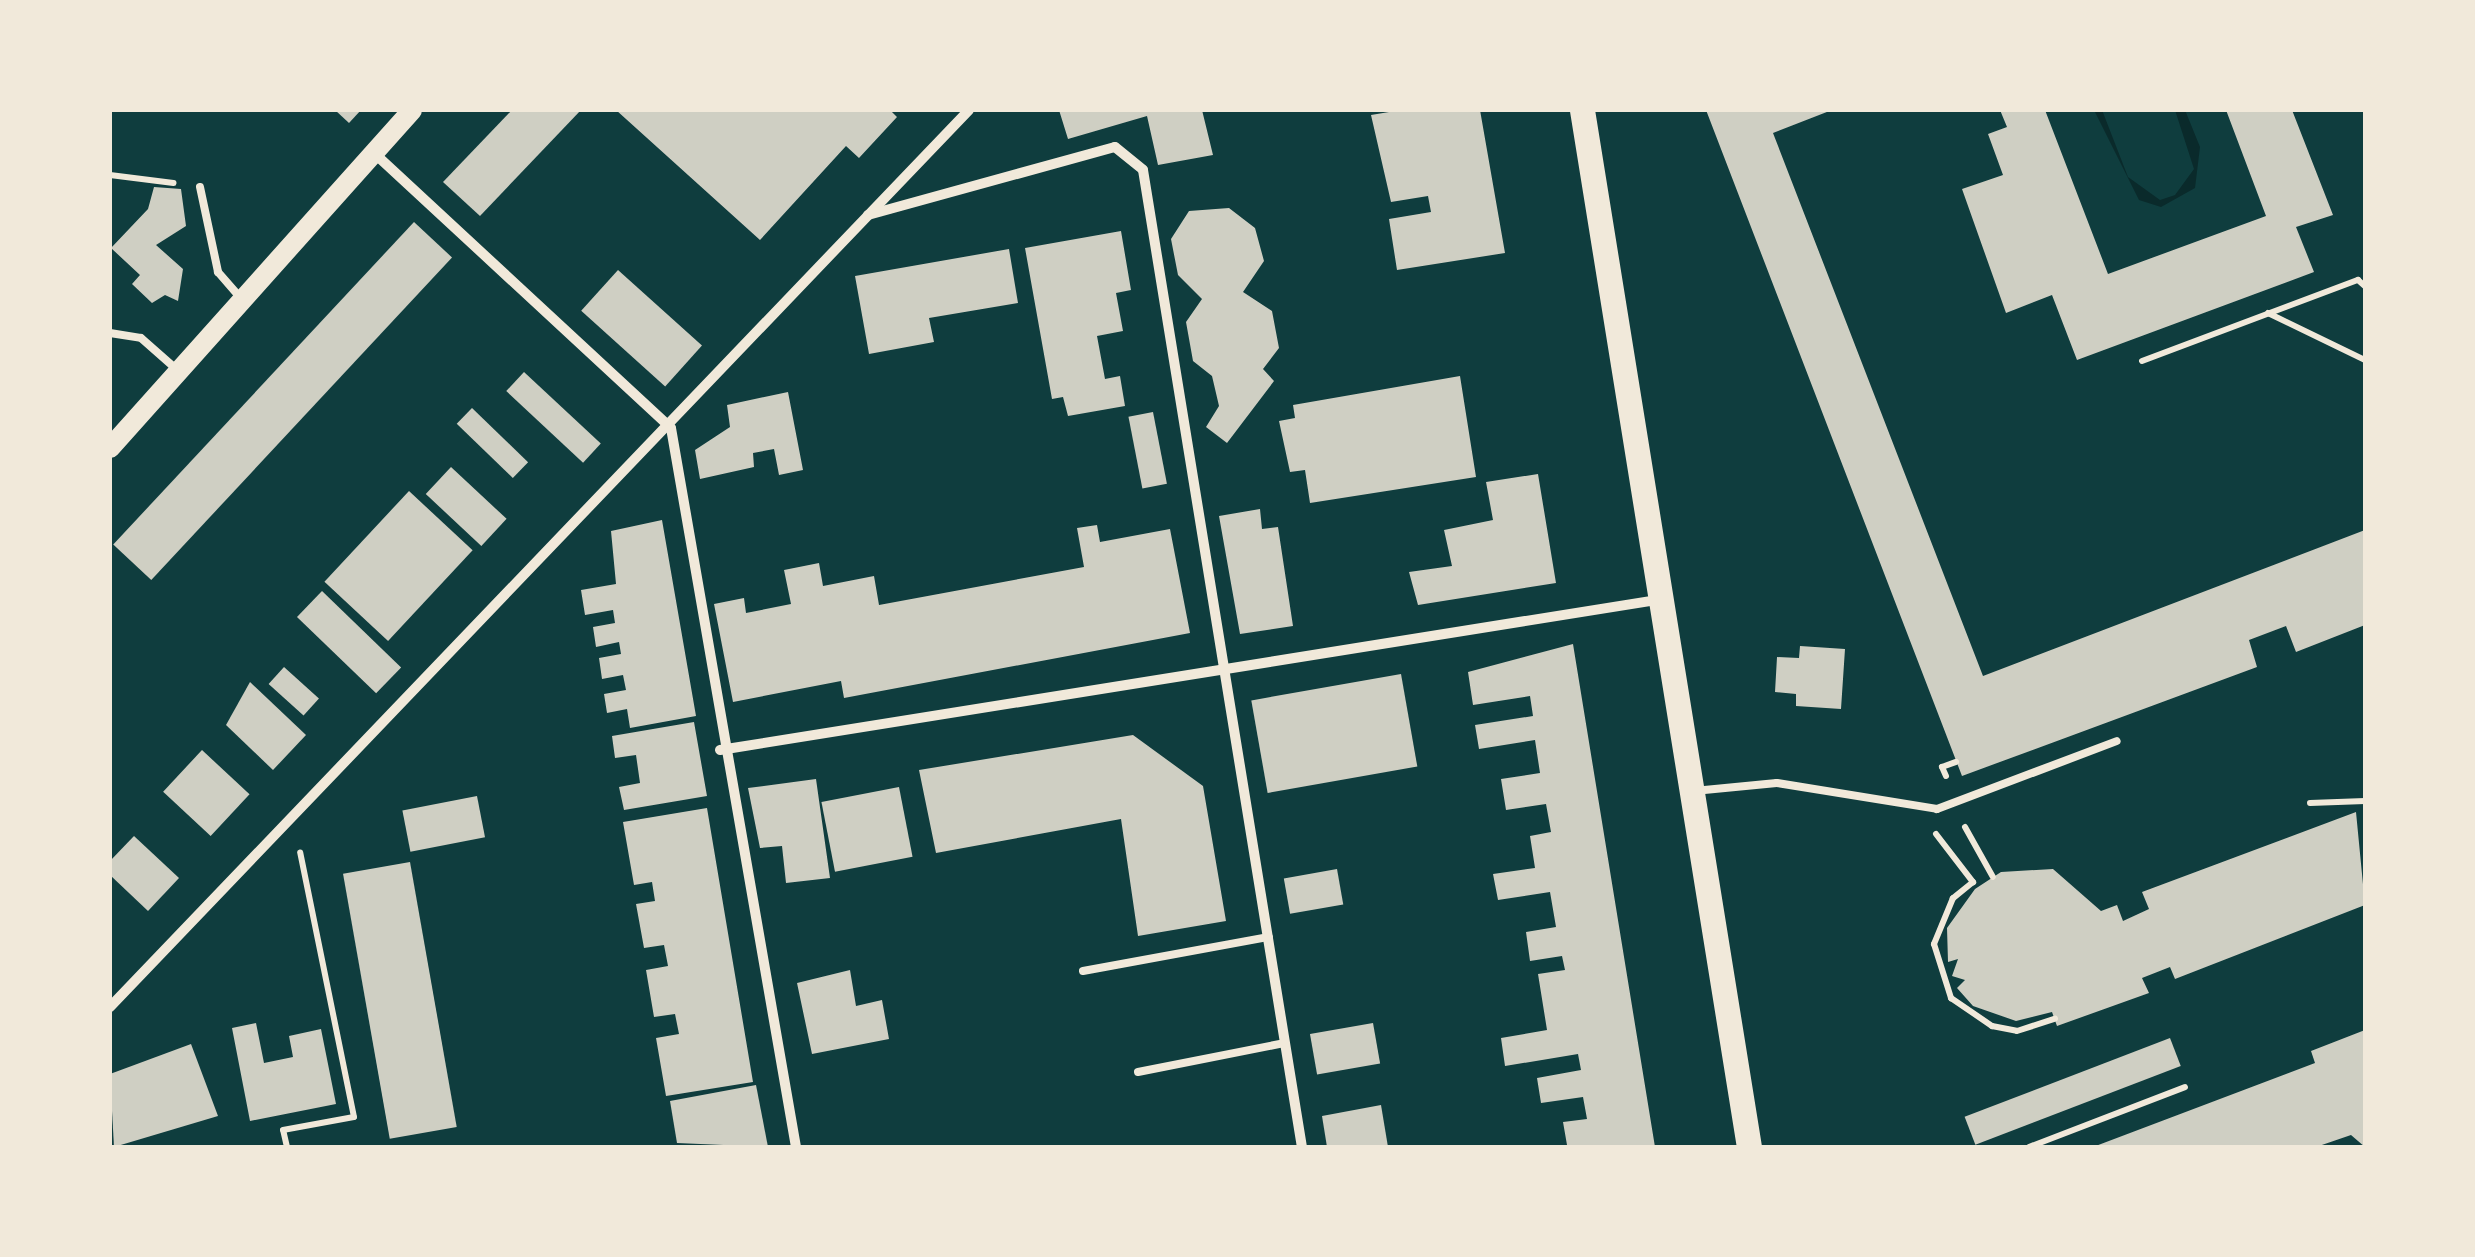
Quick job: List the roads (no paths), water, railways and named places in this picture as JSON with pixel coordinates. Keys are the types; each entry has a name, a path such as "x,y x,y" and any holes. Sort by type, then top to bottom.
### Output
{"main road":[{"path":"110,448 239,296 412,110"},
{"path":"1582,110 1656,600 1749,1147"}],"street":[{"path":"110,1007 671,428 969,110"},
{"path":"868,215 1115,147 1143,170 1228,668 1302,1147"},
{"path":"373,152 671,428 720,750 796,1147"},
{"path":"720,750 1656,600"}],"lane":[{"path":"200,187 218,272 239,296"},
{"path":"110,333 141,338 176,368"},
{"path":"1690,792 1777,783 1913,806 1952,804 2118,741"},
{"path":"1083,971 1269,937"},
{"path":"1138,1072 1285,1044"}],"water":[{"path":"2094,110 2102,110 2128,177 2160,200 2175,195 2194,169 2175,110 2185,110 2200,147 2195,188 2161,207 2139,200"}]}
